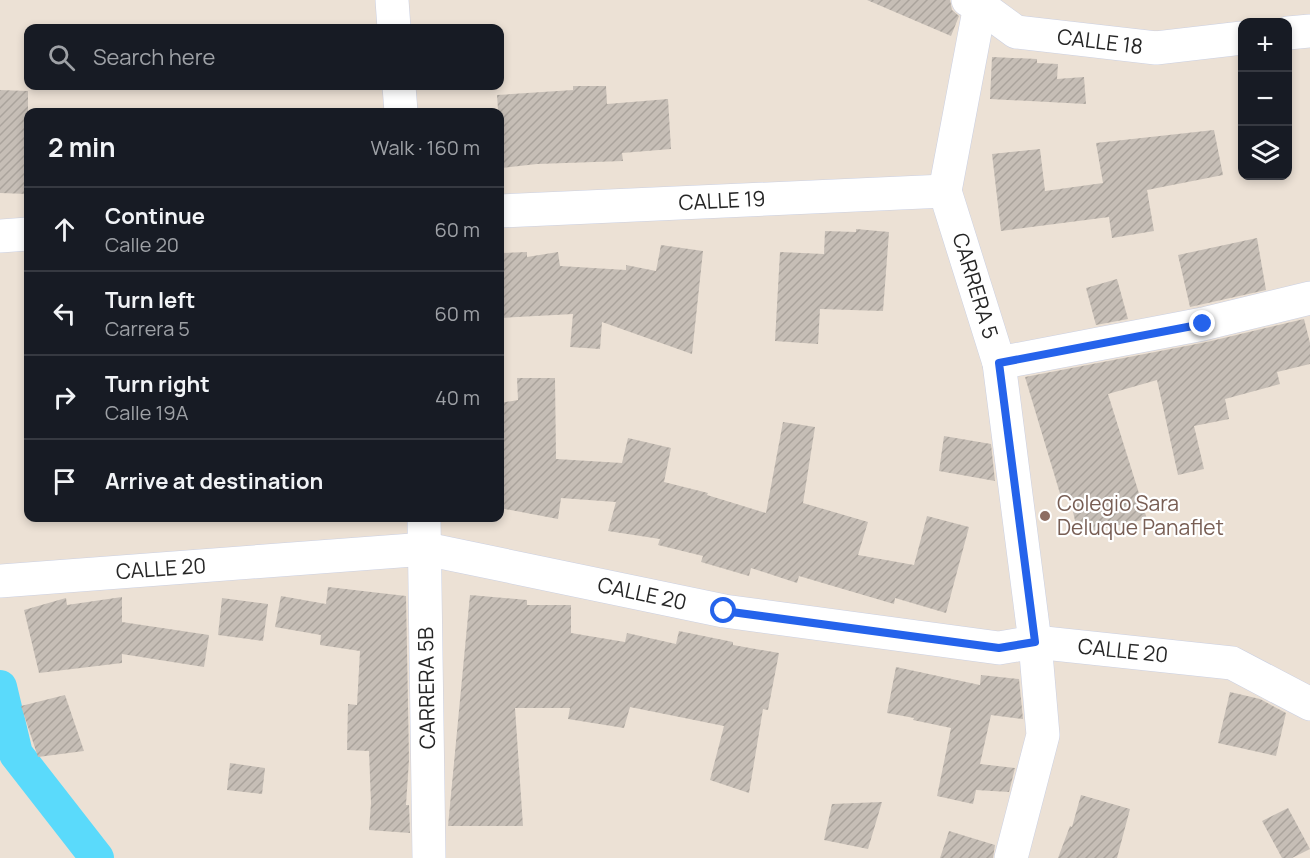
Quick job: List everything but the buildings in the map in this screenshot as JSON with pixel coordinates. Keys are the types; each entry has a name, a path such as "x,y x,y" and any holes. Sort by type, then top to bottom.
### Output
{"street":[{"path":"392,0 394,24"},
{"name":"CALLE 18","path":"976,2 1016,32 1156,48 1238,38"},
{"name":"CARRERA 5","path":"976,2 945,191 999,363 1035,642 1043,735 1011,858"},
{"path":"1292,33 1310,31"},
{"path":"399,90 401,108"},
{"name":"CALLE 19","path":"504,211 945,191"},
{"path":"0,236 24,234"},
{"path":"999,363 1203,324 1310,298"},
{"name":"CALLE 20","path":"0,581 425,533 724,611 999,648 1035,642 1232,663 1310,704"},
{"name":"CARRERA 5B","path":"425,533 429,858"}],"waterway":[{"path":"0,687 16,754 97,858"}],"place":[{"name":"Colegio Sara Deluque Panaflet","path":"1045,516"}],"route":[{"path":"724,611 999,648 1035,642 999,363 1203,324"}]}
